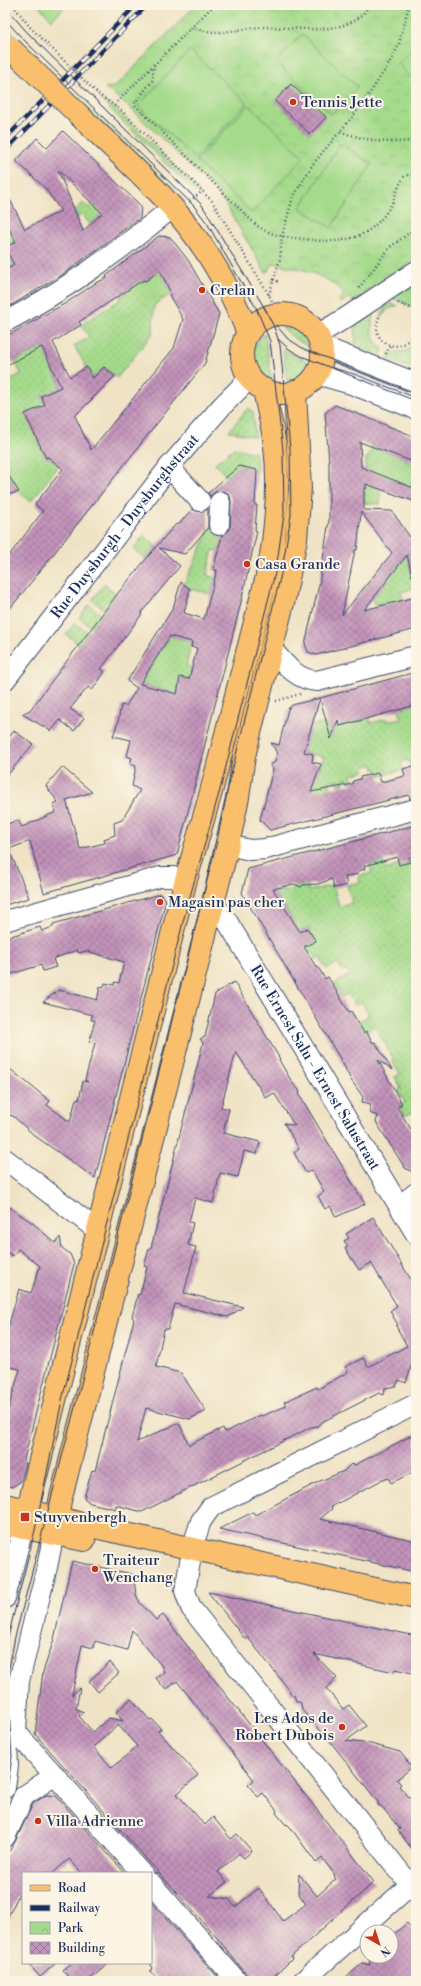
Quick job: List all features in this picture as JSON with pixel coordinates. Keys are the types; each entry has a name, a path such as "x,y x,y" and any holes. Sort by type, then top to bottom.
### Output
{"main road":[{"path":"7,46 78,114 172,208 192,232 212,262 239,311 248,332"},
{"path":"18,1521 97,1230 185,883 262,597 274,539 277,464 275,444 257,384 246,371 242,355 244,340 248,332 263,319 273,304 286,314 300,318 312,328 319,340 320,364 316,374 305,386 295,391 281,394 257,384"},
{"path":"56,1526 60,1501 228,845 238,797 244,756 258,705 291,567 299,515 299,472 295,391"},
{"path":"185,883 193,887 213,904"},
{"path":"5,1505 18,1521 56,1526 191,1555 416,1598"},
{"path":"191,1555 416,1611"}],"street":[{"path":"5,322 49,298 89,272 172,208"},
{"path":"416,271 347,317 319,340 416,383"},
{"path":"316,374 351,384 416,409"},
{"name":"Rue Duysburgh - Duysburghstraat","path":"6,678 169,467 222,406 257,384"},
{"path":"169,467 213,511"},
{"path":"272,648 294,673 307,680 317,681 416,656"},
{"path":"228,845 250,850 265,849 416,809"},
{"path":"5,921 160,877 173,878 185,883"},
{"name":"Rue Ernest Salu - Ernest Salustraat","path":"213,904 227,921 416,1234"},
{"path":"5,1159 97,1230"},
{"path":"399,1206 416,1192"},
{"path":"303,1981 414,1886 191,1608 185,1591 191,1555 201,1521 205,1512 211,1507 416,1404"},
{"path":"5,1598 18,1521"},
{"path":"5,1788 9,1724 56,1526"},
{"path":"9,1724 141,1872"},
{"path":"5,1837 24,1796 55,1775"},
{"path":"152,1884 237,1981"}],"path":[{"path":"13,5 30,27 98,94 122,111 207,195 217,207 273,304"},
{"path":"117,102 214,5"},
{"path":"192,28 214,32 261,27 330,28 354,20 364,13 369,5"},
{"path":"273,304 273,280 280,259 282,236 287,212 301,181 313,164 362,105 392,59 399,44 409,5"},
{"path":"154,66 152,81 135,102 136,108 255,224 270,234 327,242 352,239 372,227 388,211 404,177 408,174 416,174"},
{"path":"340,132 377,142 400,143 416,140"},
{"path":"358,289 390,247 416,228"},
{"path":"273,280 279,282"},
{"path":"380,312 376,326 377,333 380,338 390,345 402,345 408,342 416,329"},
{"path":"258,705 305,693"}],"green space":[{"path":"38,5 67,5 52,20"},
{"path":"196,5 416,5 416,259 353,302 349,297 341,303 339,301 344,292 328,280 308,271 273,263 266,273 224,202 214,189 123,101 105,88 114,87 120,82"},
{"path":"5,24 23,44 185,201 180,205 19,48 5,33"},
{"path":"302,34 357,87 332,114 276,62"},
{"path":"416,46 416,82 398,64"},
{"path":"190,50 247,103 195,158 138,106"},
{"path":"99,98 114,107 199,190 196,193"},
{"path":"249,105 304,157 252,213 196,161"},
{"path":"340,144 372,164 331,228 300,208"},
{"path":"97,198 108,208 90,224 82,214 78,218 75,211 83,203 88,208"},
{"path":"5,221 19,247 7,252 14,265 5,270"},
{"path":"157,271 163,278 166,277 171,294 154,305 153,333 117,378 104,367 93,378 74,346 89,337 81,325 121,299 120,297 133,287 131,285 138,280 140,283 145,280 146,281"},
{"path":"416,283 416,308 392,298"},
{"path":"387,302 398,306 388,309 381,318"},
{"path":"374,310 372,331 375,341 383,349 380,357 356,348 355,324"},
{"path":"282,327 292,327 297,329 307,339 311,348 295,339"},
{"path":"265,334 272,381 260,372 254,360 253,353 255,346"},
{"path":"416,344 416,370 387,359 389,353 406,351"},
{"path":"43,347 64,395 25,414 46,458 63,450 67,455 31,501 19,492 5,470 5,374 8,381 21,374 15,361"},
{"path":"283,349 309,363 300,376 287,382"},
{"path":"248,408 253,412 255,437 229,431"},
{"path":"374,443 407,460 406,462 416,464 416,489 380,475 380,504 361,503 360,501 364,501 364,489 366,489 366,458 368,458"},
{"path":"234,448 256,453 257,470 239,466 227,477 215,463"},
{"path":"211,527 225,528 223,540 218,551 213,550 207,575 215,578 211,594 190,589 184,584"},
{"path":"144,536 156,546 145,559 133,549"},
{"path":"407,555 412,577 416,576 415,588 401,592 403,600 374,605 373,598"},
{"path":"104,584 117,594 105,610 92,600"},
{"path":"89,605 102,615 92,627 79,618"},
{"path":"75,623 88,633 79,645 66,634"},
{"path":"170,636 192,642 186,666 192,667 189,679 180,677 177,694 140,684"},
{"path":"416,705 416,768 415,765 411,767 408,760 401,762 403,770 379,776 377,769 374,770 373,764 364,767 365,771 351,775 353,781 349,782 347,778 343,779 344,784 339,785 337,780 329,782 330,787 326,789 328,799 315,802 289,774 319,769 324,757 304,752 309,726 327,723 329,729 365,720 364,715 369,714 371,723 386,719 387,721 401,718 398,707"},
{"path":"383,861 386,870 399,865 400,867 413,863 414,869 416,869 416,1117 413,1112 405,1116 399,1106 405,1102 398,1090 401,1088 395,1077 400,1074 375,1026 364,1033 358,1022 369,1015 361,1001 355,1005 348,993 342,997 334,984 351,974 348,971 342,970 337,963 327,969 319,957 315,959 307,946 315,941 308,928 299,932 284,905 281,907 273,893 282,888 283,892 295,888 294,884 301,887 305,878 309,891 333,885 339,906 352,903 347,885 360,882 359,876 372,873 370,865"}],"building":[{"path":"291,84 326,117 310,134 275,101"},
{"path":"63,131 141,206 140,218 66,272 5,309 5,270 14,265 5,247 16,242 5,221 5,190 25,229 61,211 45,188 16,161 37,138 47,148","holes":["58,170 102,213 83,231"]},
{"path":"159,236 170,237 188,260 219,314 205,363 5,615 5,561 43,511 35,504 63,469 48,457 46,458 25,414 45,405 41,396 61,387 42,347 5,366 5,337 66,303 96,283 107,278 106,276","holes":["160,270 171,294 169,295 183,319 174,348 91,450 75,416 115,376 104,367 93,378 87,367 70,377 53,342 81,325 79,322 140,282 146,281"]},
{"path":"335,405 416,437 416,463 360,442 361,467 416,489 416,502 366,484 366,489 364,489 364,510 392,511 416,546 416,576 412,576 407,555 364,610 416,597 416,629 316,655 308,652 305,644 319,585 329,520 329,461 325,413","holes":["361,512 392,553 342,615 355,550 357,550"]},
{"path":"239,466 257,470 255,530 257,531 241,602 177,855 44,893 30,841 9,849 29,898 5,905 5,825 18,820 22,827 56,812 53,804 58,802 46,786 62,767 92,792 66,800 80,849 105,843 104,839 115,835 114,823 122,820 140,790 132,786 136,766 130,764 132,758 127,756 131,740 113,736 118,722 121,705 126,706 137,688 127,681 173,608 181,582 190,589 184,613 204,619 217,570 213,570 222,536 228,531 230,526 231,502 230,496 226,492 215,492 210,496 208,493","holes":["170,636 192,642 191,647 197,648 189,679 180,677 177,694 140,684"]},
{"path":"5,470 19,492 5,495"},
{"path":"192,509 202,512 208,509 208,528 185,554 159,548 180,566 141,613 142,614 101,669 105,672 92,690 88,687 70,709 84,718 74,731 60,720 51,731 22,714 30,710 118,593 176,524 178,525"},
{"path":"416,672 416,705 340,726 338,720 331,739 320,698"},
{"path":"320,698 304,752 313,754 312,762 321,764 311,792 353,784 353,781 360,779 360,777 378,773 381,782 405,776 403,769 416,765 416,798 410,799 409,795 270,830 260,820 273,769 270,765 275,762 277,753 271,743 279,745 288,709 292,705"},
{"path":"14,731 33,744 5,778 5,742"},
{"path":"416,825 416,855 409,857 410,862 399,865 397,857 364,866 365,869 358,871 358,874 345,877 347,885 334,888 332,879 318,884 303,885 301,887 294,884 273,889 300,932 307,928 316,941 304,947 325,979 328,977 349,1012 351,1011 364,1033 366,1031 373,1043 375,1042 392,1070 378,1060 402,1104 397,1107 414,1134 416,1131 416,1174 405,1168 376,1122 378,1116 369,1113 371,1104 362,1102 363,1097 351,1080 342,1062 242,893 248,869"},
{"path":"160,894 166,900 95,1178 35,1136 13,1116 5,1114 5,1065 50,1101 47,1105 70,1122 76,1099 79,1100 83,1081 88,1082 85,1080 95,1043 89,1042 95,1020 91,1020 92,1015 43,1002 59,990 97,1000 100,987 103,988 105,983 114,985 115,982 119,983 124,962 87,951 78,953 77,950 53,959 56,967 43,971 41,965 8,975 8,973 5,973 5,938 40,927 42,931 53,927 53,924"},
{"path":"234,982 365,1204 336,1217 330,1206 325,1209 318,1196 324,1192 312,1170 306,1173 294,1153 299,1149 284,1123 295,1126 274,1093 266,1098 236,1052 221,1107 229,1109 223,1133 260,1142 257,1154 244,1151 238,1177 220,1173 213,1203 195,1198 189,1222 193,1223 188,1245 196,1247 184,1293 243,1307 228,1317 175,1304 168,1329 164,1329 156,1367 181,1373 206,1411 190,1419 146,1408 137,1442 179,1423 189,1445 223,1428 225,1432 261,1415 262,1416 286,1406 284,1402 317,1387 318,1389 348,1372 345,1367 363,1358 368,1367 407,1346 390,1311 397,1306 371,1263 359,1270 345,1248 348,1246 344,1241 349,1238 346,1234 373,1217 416,1288 416,1361 414,1357 406,1383 399,1380 396,1386 385,1388 384,1395 379,1393 322,1422 318,1426 311,1427 142,1512 116,1505 116,1509 90,1503 84,1498 92,1470 95,1471 134,1319 132,1317 138,1294 140,1295 147,1267 144,1266 149,1249 151,1248 203,1043 200,1039 205,1037 215,994"},
{"path":"5,1204 34,1224 55,1243 60,1237 62,1248 70,1254 74,1264 23,1463 26,1463 21,1481 12,1487 5,1485 5,1412 7,1413 20,1369 5,1366 5,1327 8,1328 19,1289 31,1293 40,1266 18,1249 13,1256 5,1251"},
{"path":"416,1433 416,1471 391,1483 388,1478 378,1482 331,1507 332,1509 320,1519 416,1541 416,1572 219,1529 253,1512 255,1515 320,1481 344,1471 351,1464 355,1465"},
{"path":"72,1561 132,1574 136,1595 140,1603 156,1620 163,1615 374,1882 291,1957 292,1959 269,1980 252,1981 217,1938 35,1734 43,1672 54,1639","holes":["132,1630 161,1665 164,1672 156,1678 166,1690 177,1681 254,1780 248,1785 258,1797 263,1793 277,1811 276,1813 286,1825 287,1824 291,1828 316,1863 322,1858 335,1875 334,1876 336,1879 317,1896 299,1874 298,1893 306,1904 283,1921 259,1888 235,1907 229,1899 209,1896 227,1882 218,1872 239,1853 244,1858 252,1851 237,1834 231,1839 213,1817 205,1825 177,1794 198,1775 158,1731 161,1729 152,1719 150,1720 131,1699 116,1712 123,1721 109,1718 93,1732 79,1716 84,1712 76,1709 80,1688 72,1695 82,1645 93,1648 95,1641 127,1650","118,1725 137,1746 112,1768 93,1747"]},
{"path":"208,1592 416,1636 416,1674 395,1669 394,1672 314,1654 337,1678 326,1688 343,1709 349,1705 366,1726 346,1741 371,1744 400,1752 412,1767 397,1780 401,1784 399,1786 416,1805 416,1854 398,1831 400,1829 382,1807 378,1805 378,1802 329,1740 302,1710 301,1703 296,1701 294,1695 290,1694 290,1691 249,1639 247,1637 245,1639"},
{"path":"110,1662 119,1673 98,1692 89,1681"},
{"path":"46,1795 56,1796 124,1872 81,1872 69,1859 54,1872 22,1872 22,1888 5,1923 5,1858 15,1842 33,1804"},
{"path":"152,1903 221,1981 159,1981 150,1971 153,1968 151,1965"},
{"path":"407,1923 416,1934 416,1981 343,1981 361,1964 399,1964 399,1930"},
{"path":"29,1964 55,1964 40,1977"},
{"path":"71,1964 108,1964 88,1981 71,1981 63,1970"}],"tram line":[{"path":"5,7 26,31 202,205 267,312"},
{"path":"5,19 21,37 194,206 207,223 259,313"},
{"path":"5,1803 12,1757 7,1678 15,1637 82,1380 203,896 227,791 282,570 291,515 290,449 280,345 274,327 264,307"},
{"path":"5,1649 35,1530 62,1400 184,918 221,786 276,569 284,515 283,450 270,341 257,310"},
{"path":"276,325 287,338 304,349 416,393"},
{"path":"278,339 289,349 301,356 416,401"},
{"path":"5,1743 5,1767"}],"railway":[{"path":"5,139 136,5"},
{"path":"5,151 147,5"}],"place":[{"name":"Tennis Jette","path":"293,102"},
{"name":"Crelan","path":"202,290"},
{"name":"Casa Grande","path":"247,564"},
{"name":"Magasin pas cher","path":"160,902"},
{"name":"Stuyvenbergh","path":"25,1517"},
{"name":"Traiteur Wenchang","path":"95,1569"},
{"name":"Les Ados de Robert Dubois","path":"342,1727"},
{"name":"Villa Adrienne","path":"38,1821"}]}
